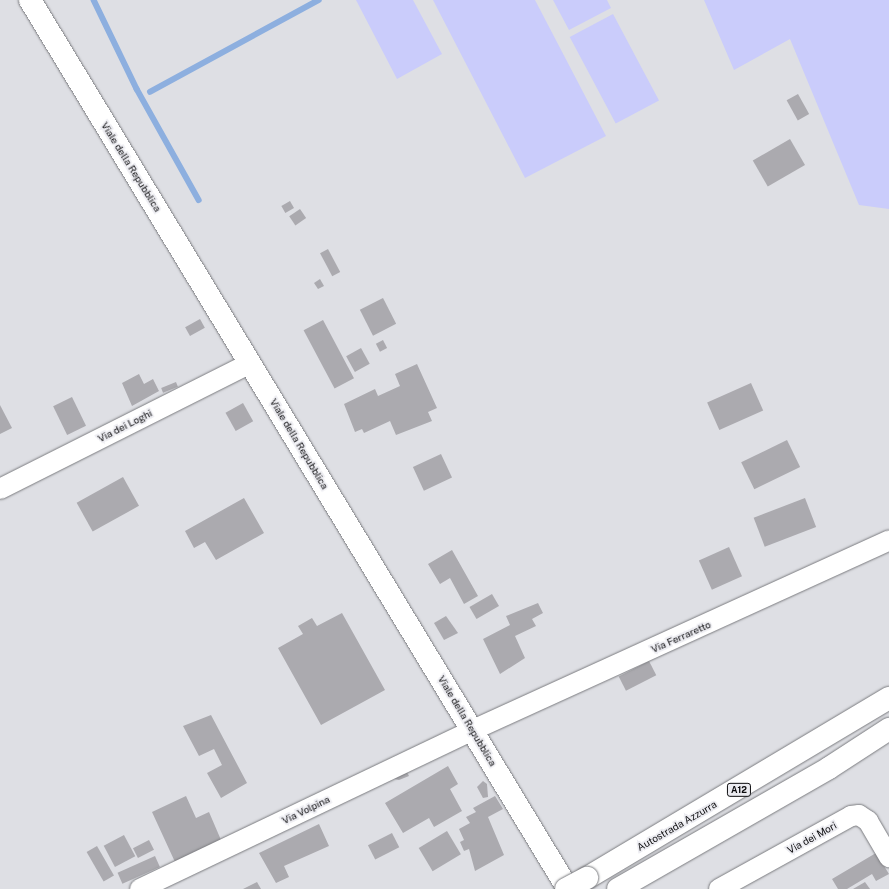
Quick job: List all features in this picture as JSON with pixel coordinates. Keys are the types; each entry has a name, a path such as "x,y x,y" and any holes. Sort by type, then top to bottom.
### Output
{"main road":[{"name":"Viale della Repubblica","path":"30,0 473,730 567,889"},
{"name":"Autostrada Azzurra","path":"567,889 889,698"},
{"name":"A12","path":"618,889 829,768 889,729"}],"street":[{"name":"Via dei Loghi","path":"0,489 250,362"},
{"name":"Via Ferraretto","path":"473,730 889,540"},
{"name":"Via Volpina","path":"140,889 473,730"},
{"name":"Via dei Mori","path":"719,889 851,816 859,815 868,821 889,858"}],"shaded area":[{"path":"356,0 413,0 442,54 397,79"},
{"path":"433,0 535,0 606,136 525,178"},
{"path":"553,0 607,0 611,8 569,30"},
{"path":"704,0 889,0 889,209 859,205 790,39 734,70"},
{"path":"613,14 659,101 616,124 570,37"}],"building":[{"path":"798,94 809,114 798,120 787,100"},
{"path":"790,139 805,165 768,186 753,160"},
{"path":"290,201 294,208 285,213 281,206"},
{"path":"300,209 306,218 295,225 289,216"},
{"path":"328,249 340,272 332,276 320,253"},
{"path":"320,279 324,286 318,289 314,283"},
{"path":"383,298 396,324 373,336 360,310"},
{"path":"200,319 205,328 190,336 185,327"},
{"path":"323,320 354,378 335,389 304,330"},
{"path":"383,340 387,348 380,352 376,344"},
{"path":"361,348 370,364 355,372 346,356"},
{"path":"417,364 437,408 428,412 432,421 396,435 390,421 364,433 362,429 355,432 344,404 375,389 378,396 400,386 395,374"},
{"path":"139,374 144,384 153,379 159,391 132,406 122,383"},
{"path":"176,382 178,387 163,393 161,388"},
{"path":"751,383 763,410 719,430 707,403"},
{"path":"72,397 86,426 67,435 53,406"},
{"path":"243,403 253,421 236,431 226,413"},
{"path":"0,405 12,428 0,434"},
{"path":"787,440 800,467 754,489 741,462"},
{"path":"441,454 452,478 424,491 413,467"},
{"path":"123,477 139,506 93,532 77,503"},
{"path":"244,498 264,533 216,560 205,542 194,548 185,531"},
{"path":"805,498 816,527 765,547 754,518"},
{"path":"729,547 742,576 712,590 699,560"},
{"path":"452,550 478,596 464,604 450,578 440,584 428,564"},
{"path":"492,594 499,606 476,619 469,607"},
{"path":"538,603 543,613 532,619 536,626 515,636 525,658 500,674 483,639 510,625 506,616"},
{"path":"342,613 385,690 321,725 278,648 303,634 298,626 312,618 317,626"},
{"path":"446,616 458,633 444,640 434,623"},
{"path":"649,661 656,675 626,691 619,676"},
{"path":"211,715 247,783 221,798 207,773 222,765 214,749 199,756 183,726"},
{"path":"448,766 458,784 450,789 462,811 434,827 429,818 403,833 385,803"},
{"path":"406,770 409,776 399,780 390,778"},
{"path":"483,781 487,784 488,797 483,798 477,787"},
{"path":"186,796 196,818 209,812 221,840 175,862 152,812"},
{"path":"495,796 503,809 488,817 504,855 475,871 469,849 464,851 460,842 464,840 459,829 470,823 466,817 476,812 473,808"},
{"path":"319,824 329,846 284,866 289,877 276,883 259,853"},
{"path":"447,831 461,854 433,871 419,848"},
{"path":"392,833 399,847 375,860 368,845"},
{"path":"124,835 135,856 115,867 104,846"},
{"path":"149,840 154,850 138,858 133,848"},
{"path":"97,846 114,875 104,881 87,852"},
{"path":"876,853 889,874 876,881 872,874 847,889 838,889 832,879"},
{"path":"155,856 160,867 122,884 118,873"},
{"path":"257,882 261,889 243,889"},
{"path":"865,882 870,889 853,889"}],"waterway":[{"path":"94,0 137,89 199,200"},
{"path":"150,92 319,0"}]}
